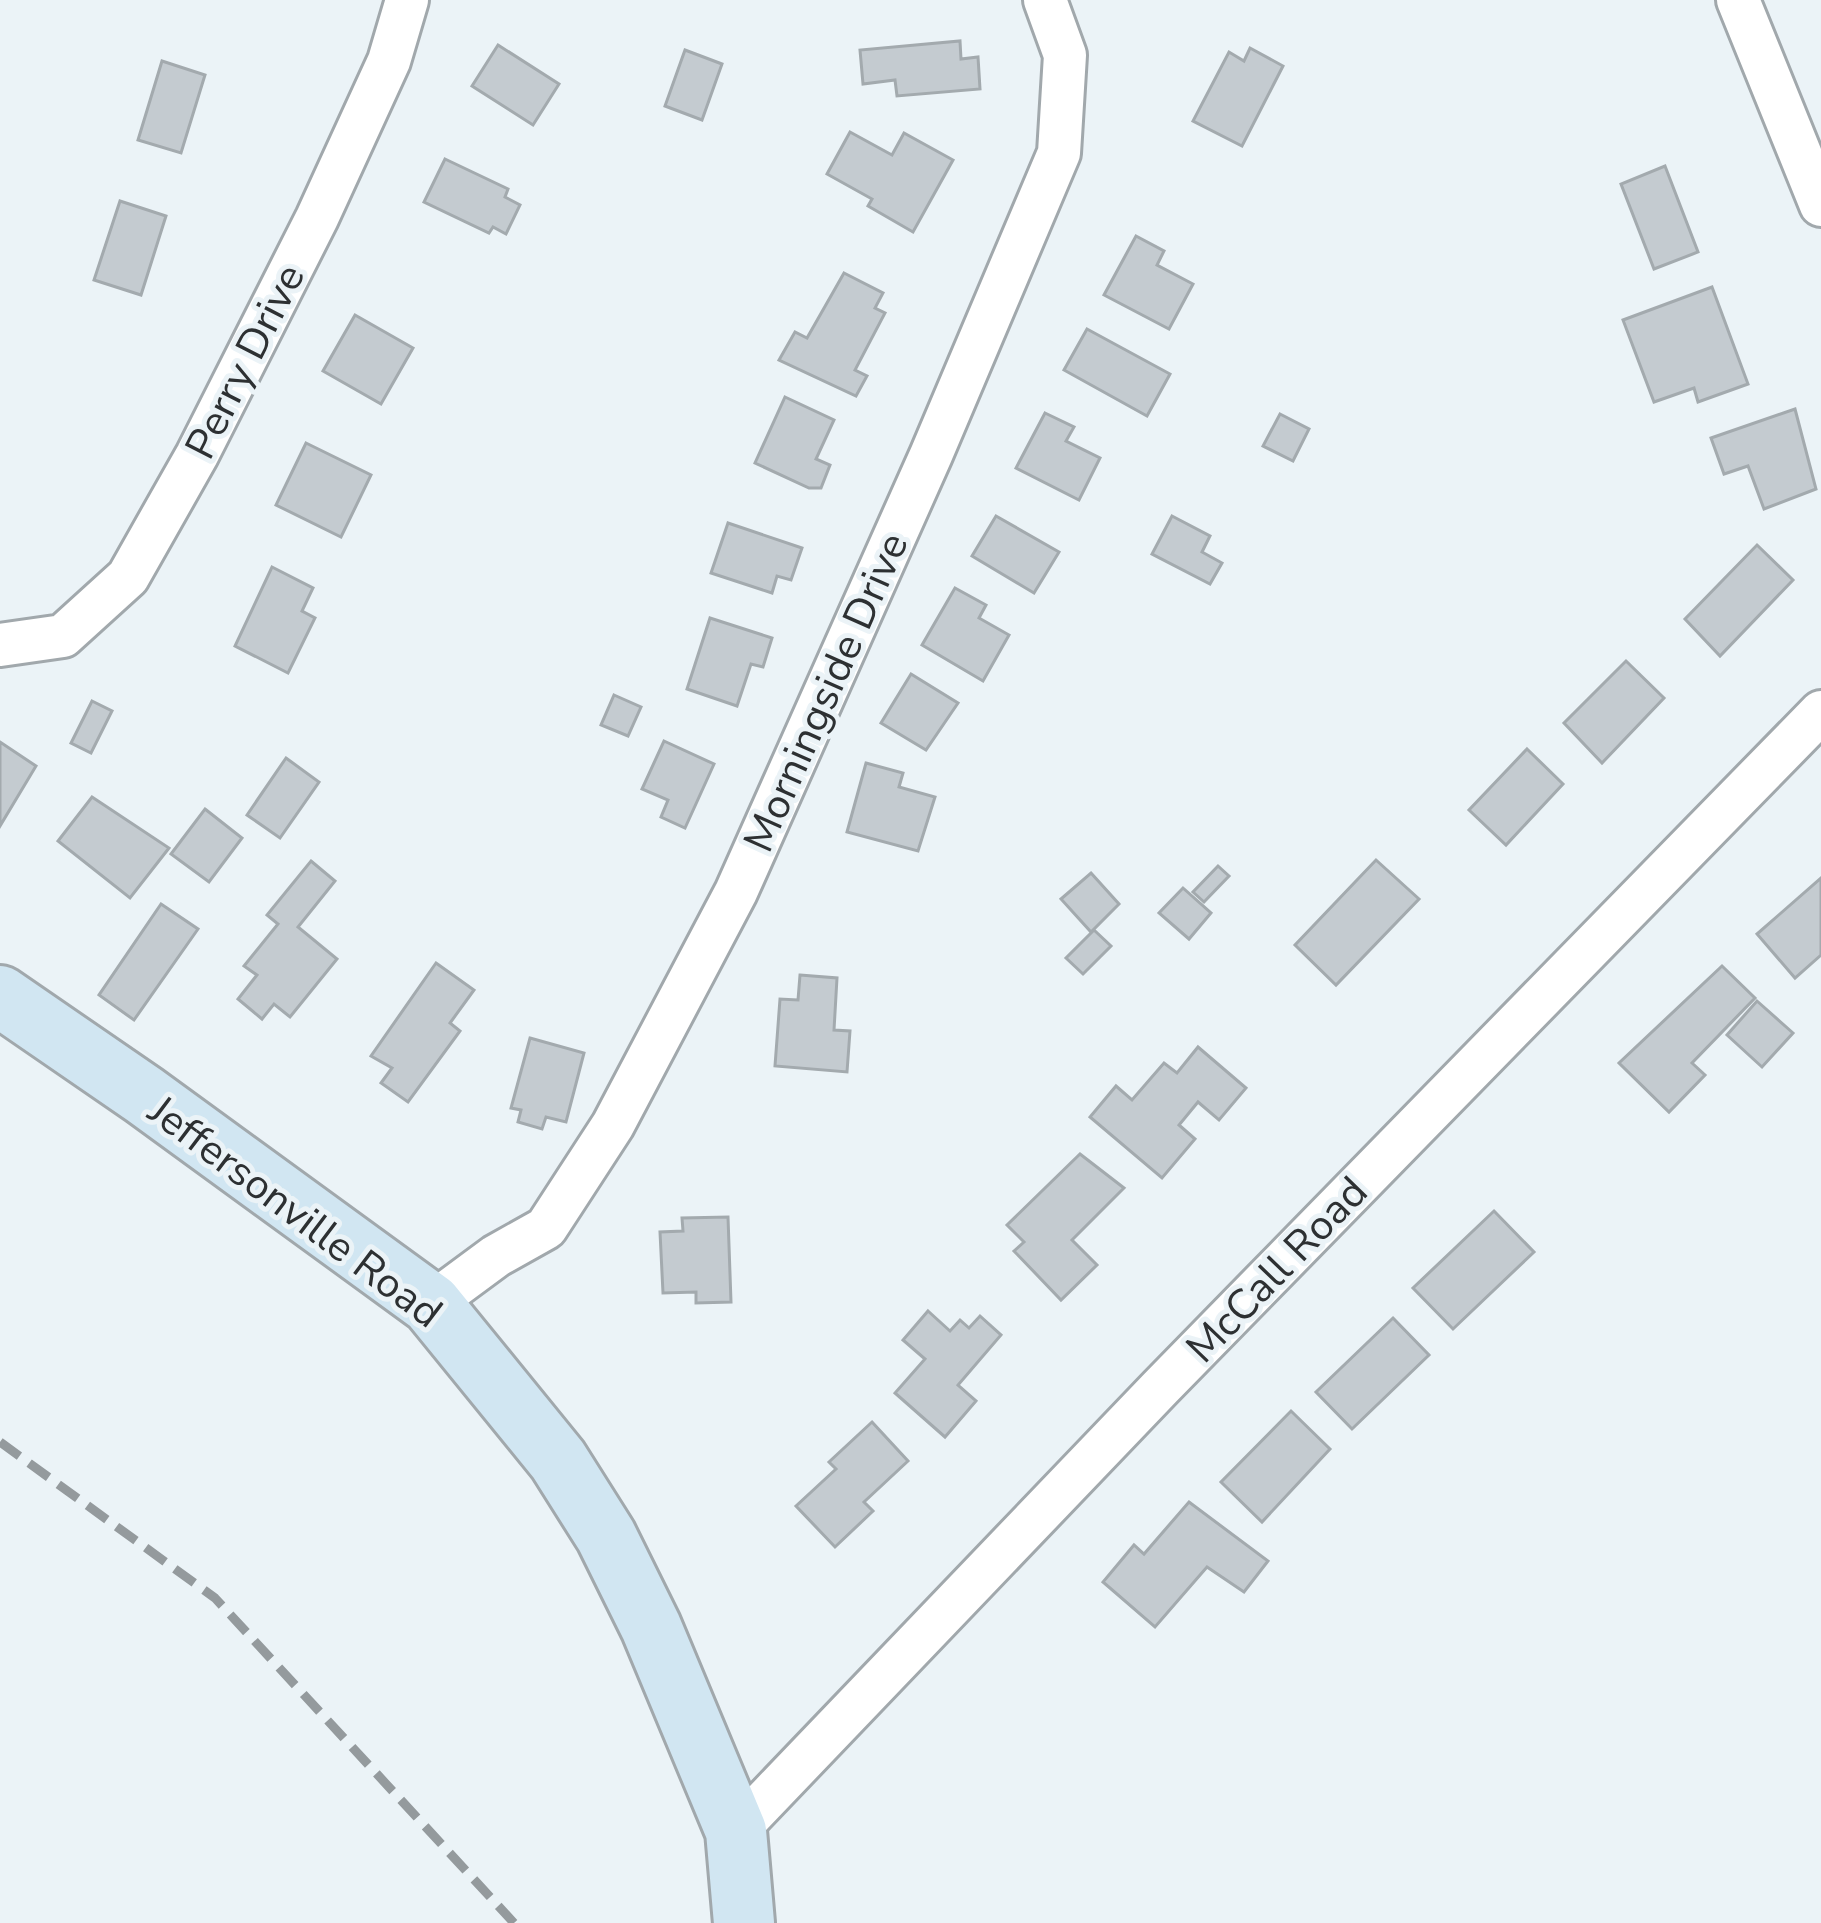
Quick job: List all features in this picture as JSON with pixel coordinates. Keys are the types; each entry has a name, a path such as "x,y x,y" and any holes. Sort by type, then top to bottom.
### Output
{"main road":[{"name":"Jeffersonville Road","path":"0,996 431,1304 558,1460 606,1536 651,1628 736,1831 744,1923"}],"street":[{"name":"Perry Drive","path":"0,645 63,636 128,577 197,455 317,218 389,61 407,0"},
{"name":"Morningside Drive","path":"431,1304 496,1256 546,1228 613,1126 736,892 931,455 1059,153 1065,56 1046,0"},
{"path":"1738,0 1821,205"},
{"name":"McCall Road","path":"736,1831 1176,1371 1821,712"}],"building":[{"path":"960,41 961,59 978,57 980,89 897,96 895,80 863,84 860,50"},
{"path":"498,45 559,84 533,125 472,86"},
{"path":"1250,48 1283,66 1242,146 1193,121 1229,52 1244,61"},
{"path":"685,50 722,64 702,120 665,106"},
{"path":"162,61 205,75 181,153 138,140"},
{"path":"850,132 892,155 904,133 953,160 913,232 868,206 872,199 827,174"},
{"path":"445,159 508,189 505,197 520,205 506,234 493,227 489,233 424,202"},
{"path":"1665,166 1698,252 1654,269 1621,184"},
{"path":"120,201 166,216 141,295 94,280"},
{"path":"1136,236 1164,251 1157,265 1193,284 1169,329 1104,295"},
{"path":"844,273 883,293 875,308 885,313 855,370 867,376 856,396 779,360 795,332 807,338"},
{"path":"1712,287 1748,384 1698,402 1694,388 1654,402 1623,320"},
{"path":"355,315 413,348 381,404 323,371"},
{"path":"1087,329 1170,374 1147,416 1064,370"},
{"path":"785,397 834,420 816,459 830,465 821,488 809,488 755,463"},
{"path":"1795,409 1816,489 1764,509 1748,466 1724,474 1711,438"},
{"path":"1045,413 1074,427 1066,441 1100,458 1079,500 1016,468"},
{"path":"1280,414 1309,429 1293,461 1263,446"},
{"path":"306,443 371,475 341,537 276,505"},
{"path":"996,516 1059,552 1034,593 972,556"},
{"path":"1172,516 1210,536 1202,552 1222,563 1210,584 1152,554"},
{"path":"728,523 802,548 791,580 777,576 772,593 711,573"},
{"path":"1757,545 1793,580 1720,656 1685,619"},
{"path":"272,567 313,588 302,611 315,618 288,673 235,646"},
{"path":"955,588 986,605 979,618 1009,635 983,681 922,645"},
{"path":"710,618 772,638 763,667 751,664 737,706 687,689"},
{"path":"1626,661 1664,698 1602,763 1564,723"},
{"path":"911,674 958,703 926,750 881,723"},
{"path":"614,695 641,707 628,736 601,725"},
{"path":"92,701 112,711 91,753 71,743"},
{"path":"664,741 714,764 685,828 661,817 668,800 642,789"},
{"path":"0,742 36,766 0,826"},
{"path":"1527,749 1563,784 1506,845 1469,810"},
{"path":"286,758 319,782 280,838 247,815"},
{"path":"866,763 903,773 899,787 935,797 918,851 847,832"},
{"path":"92,797 169,848 130,898 58,841"},
{"path":"205,809 242,838 209,882 171,854"},
{"path":"1376,860 1419,899 1336,985 1295,945"},
{"path":"311,861 335,881 298,927 337,959 290,1017 274,1004 262,1019 238,999 257,975 244,966 278,924 267,915"},
{"path":"1218,866 1229,876 1204,902 1193,892"},
{"path":"1091,873 1119,904 1091,932 1061,899"},
{"path":"1821,878 1821,955 1795,978 1757,934"},
{"path":"1183,888 1211,913 1189,939 1159,913"},
{"path":"161,904 198,929 134,1020 99,995"},
{"path":"1094,930 1111,946 1083,974 1066,958"},
{"path":"436,963 474,990 450,1023 460,1031 408,1102 381,1083 392,1068 371,1056"},
{"path":"1722,966 1755,998 1692,1063 1705,1075 1669,1112 1619,1063"},
{"path":"800,975 837,978 834,1030 850,1031 847,1072 775,1066 780,999 798,1000"},
{"path":"1757,1001 1793,1033 1762,1067 1727,1035"},
{"path":"530,1038 584,1053 566,1122 546,1117 542,1129 518,1122 521,1110 511,1108"},
{"path":"1198,1047 1246,1088 1219,1120 1198,1102 1179,1125 1195,1139 1162,1178 1090,1117 1116,1086 1132,1100 1164,1063 1177,1073"},
{"path":"1080,1154 1124,1188 1072,1240 1097,1265 1061,1300 1014,1251 1024,1242 1007,1225"},
{"path":"1494,1211 1534,1252 1453,1329 1413,1288"},
{"path":"728,1217 731,1302 696,1303 696,1292 663,1293 660,1232 683,1231 682,1218"},
{"path":"928,1311 950,1331 960,1320 969,1328 980,1316 1001,1335 958,1385 976,1401 945,1437 895,1393 925,1359 903,1340"},
{"path":"1393,1318 1429,1355 1352,1429 1316,1392"},
{"path":"1291,1411 1330,1449 1262,1522 1221,1482"},
{"path":"872,1422 908,1461 864,1502 873,1511 835,1547 796,1506 836,1469 829,1462"},
{"path":"1189,1502 1268,1561 1244,1592 1207,1567 1155,1627 1103,1582 1134,1545 1144,1554"}],"railway":[{"path":"0,1442 215,1598 514,1923"}]}
